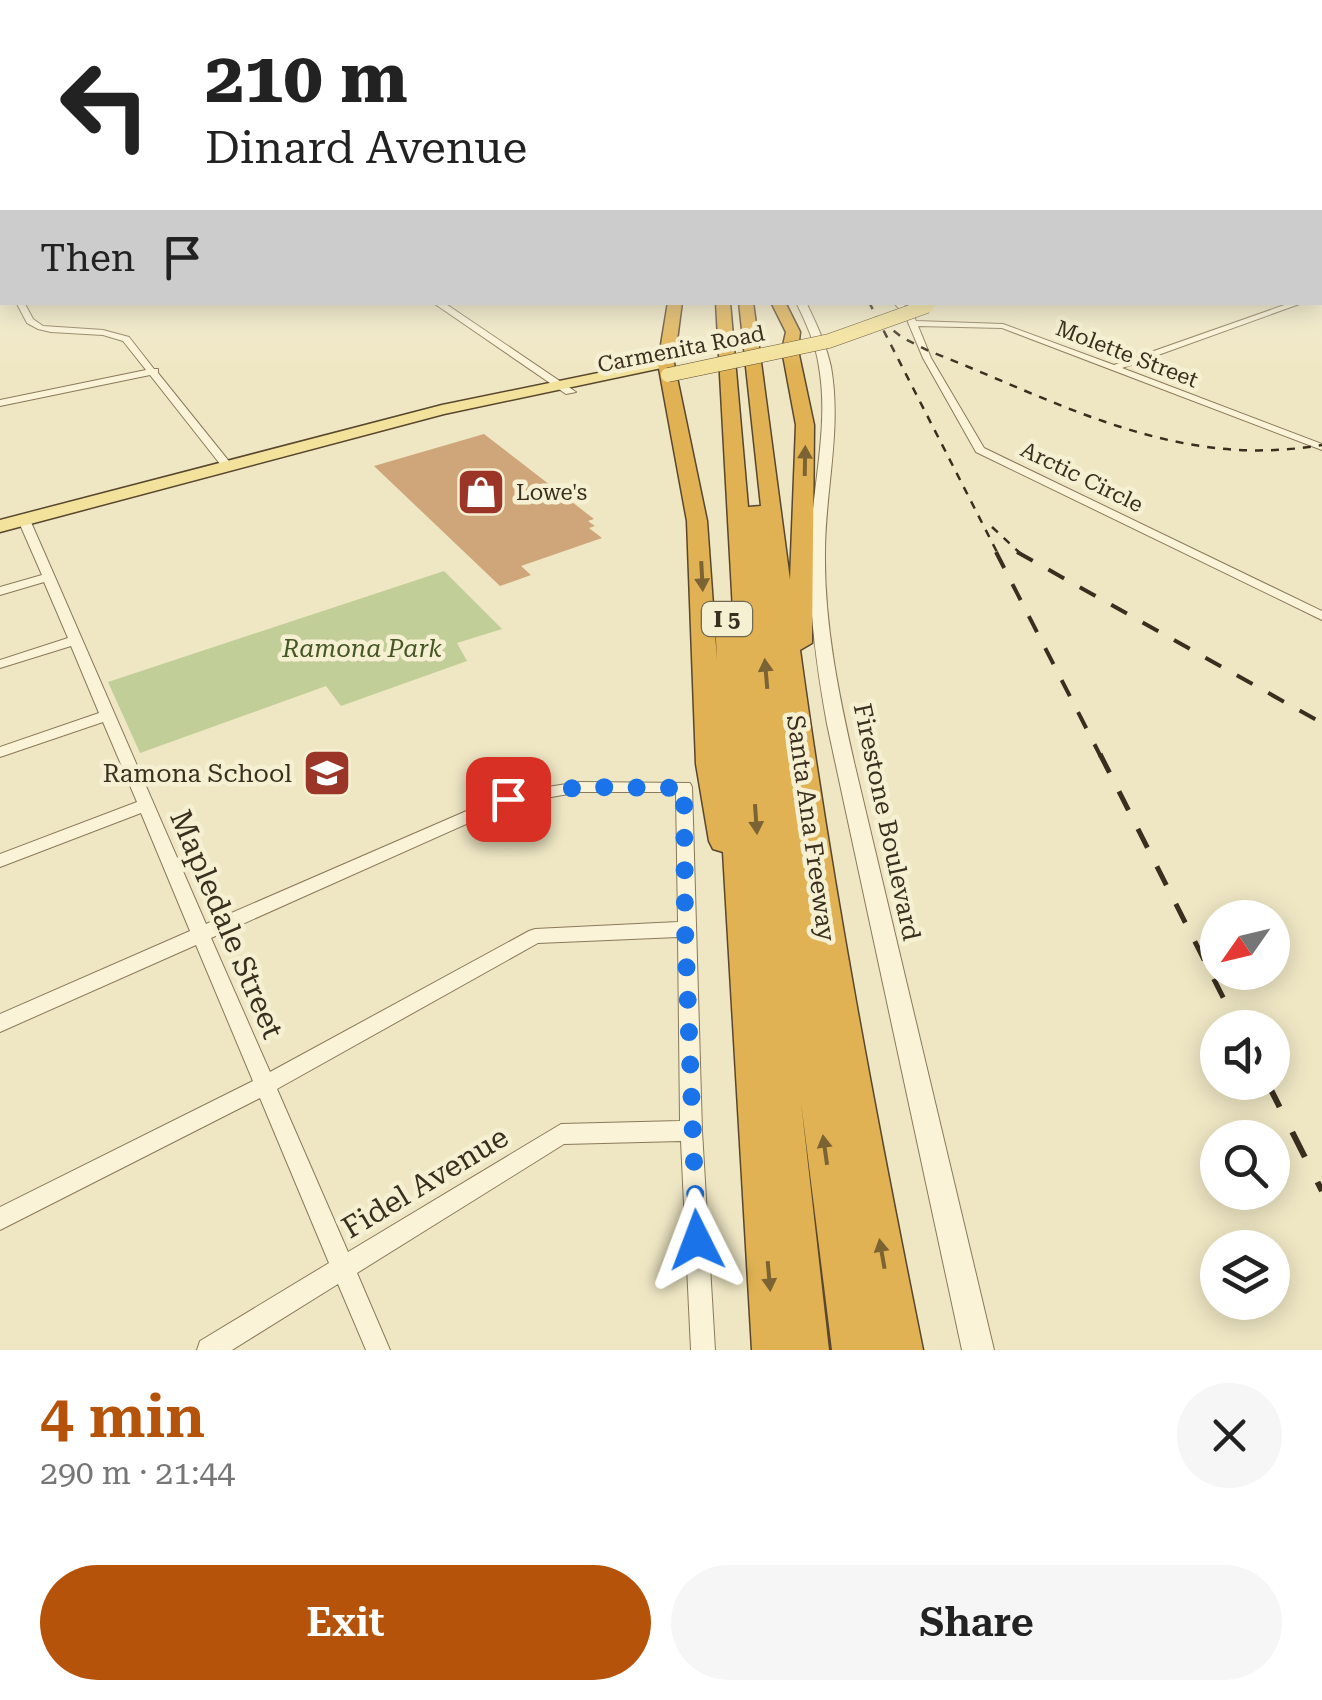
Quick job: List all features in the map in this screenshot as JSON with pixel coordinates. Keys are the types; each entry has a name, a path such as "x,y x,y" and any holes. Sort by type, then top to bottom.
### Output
{"highway":[{"path":"675,305 667,369 697,521 710,764 742,935"},
{"name":"I 5","path":"714,305 742,935 775,1350"},
{"path":"723,305 757,832 806,1350"},
{"path":"735,305 748,405 779,806 855,1350"},
{"name":"Santa Ana Freeway","path":"746,305 806,803 842,1034 900,1350"},
{"path":"780,305 793,332 791,344 805,424 798,626 807,708 806,803"}],"main road":[{"name":"Carmenita Road","path":"791,344 901,305"},
{"name":"Carmenita Road","path":"0,526 430,416 866,330 928,305"}],"street":[{"path":"22,305 31,322 42,327 116,334 126,339 228,468"},
{"path":"445,305 563,388"},
{"name":"Firestone Boulevard","path":"802,305 816,332 830,380 830,433 817,555 829,681 978,1350"},
{"name":"Arctic Circle","path":"899,305 914,322 927,358 980,450 1322,616"},
{"path":"1113,368 1293,305"},
{"name":"Molette Street","path":"914,322 1003,326 1322,447"},
{"path":"0,404 154,371"},
{"name":"Mapledale Street","path":"24,520 378,1350"},
{"path":"0,591 49,577"},
{"path":"0,664 76,640"},
{"path":"0,752 107,715"},
{"path":"0,1023 508,799 580,787 684,788 691,1130 704,1350"},
{"path":"0,861 146,805"},
{"path":"0,1220 266,1086 534,936 685,929"},
{"name":"Fidel Avenue","path":"209,1350 561,1134 691,1130"}],"green space":[{"name":"Ramona Park","path":"444,571 502,629 457,643 467,661 341,706 326,686 140,753 108,682"}],"building":[{"name":"Lowe's","path":"484,434 594,519 588,521 595,526 589,528 602,538 521,566 531,575 500,586 374,466"}],"railway":[{"path":"871,305 998,554"},
{"path":"881,321 929,351 1120,427 1217,448 1268,450 1322,445"},
{"path":"992,527 1021,554"},
{"path":"996,552 1101,757"},
{"path":"1017,552 1322,723"},
{"path":"1100,754 1229,1010"},
{"path":"1276,1100 1322,1191"}],"place":[{"name":"Lowe's","path":"481,492"},
{"name":"Ramona School","path":"327,773"}],"route":[{"path":"508,799 580,787 684,788 685,929 697,1240"}]}
